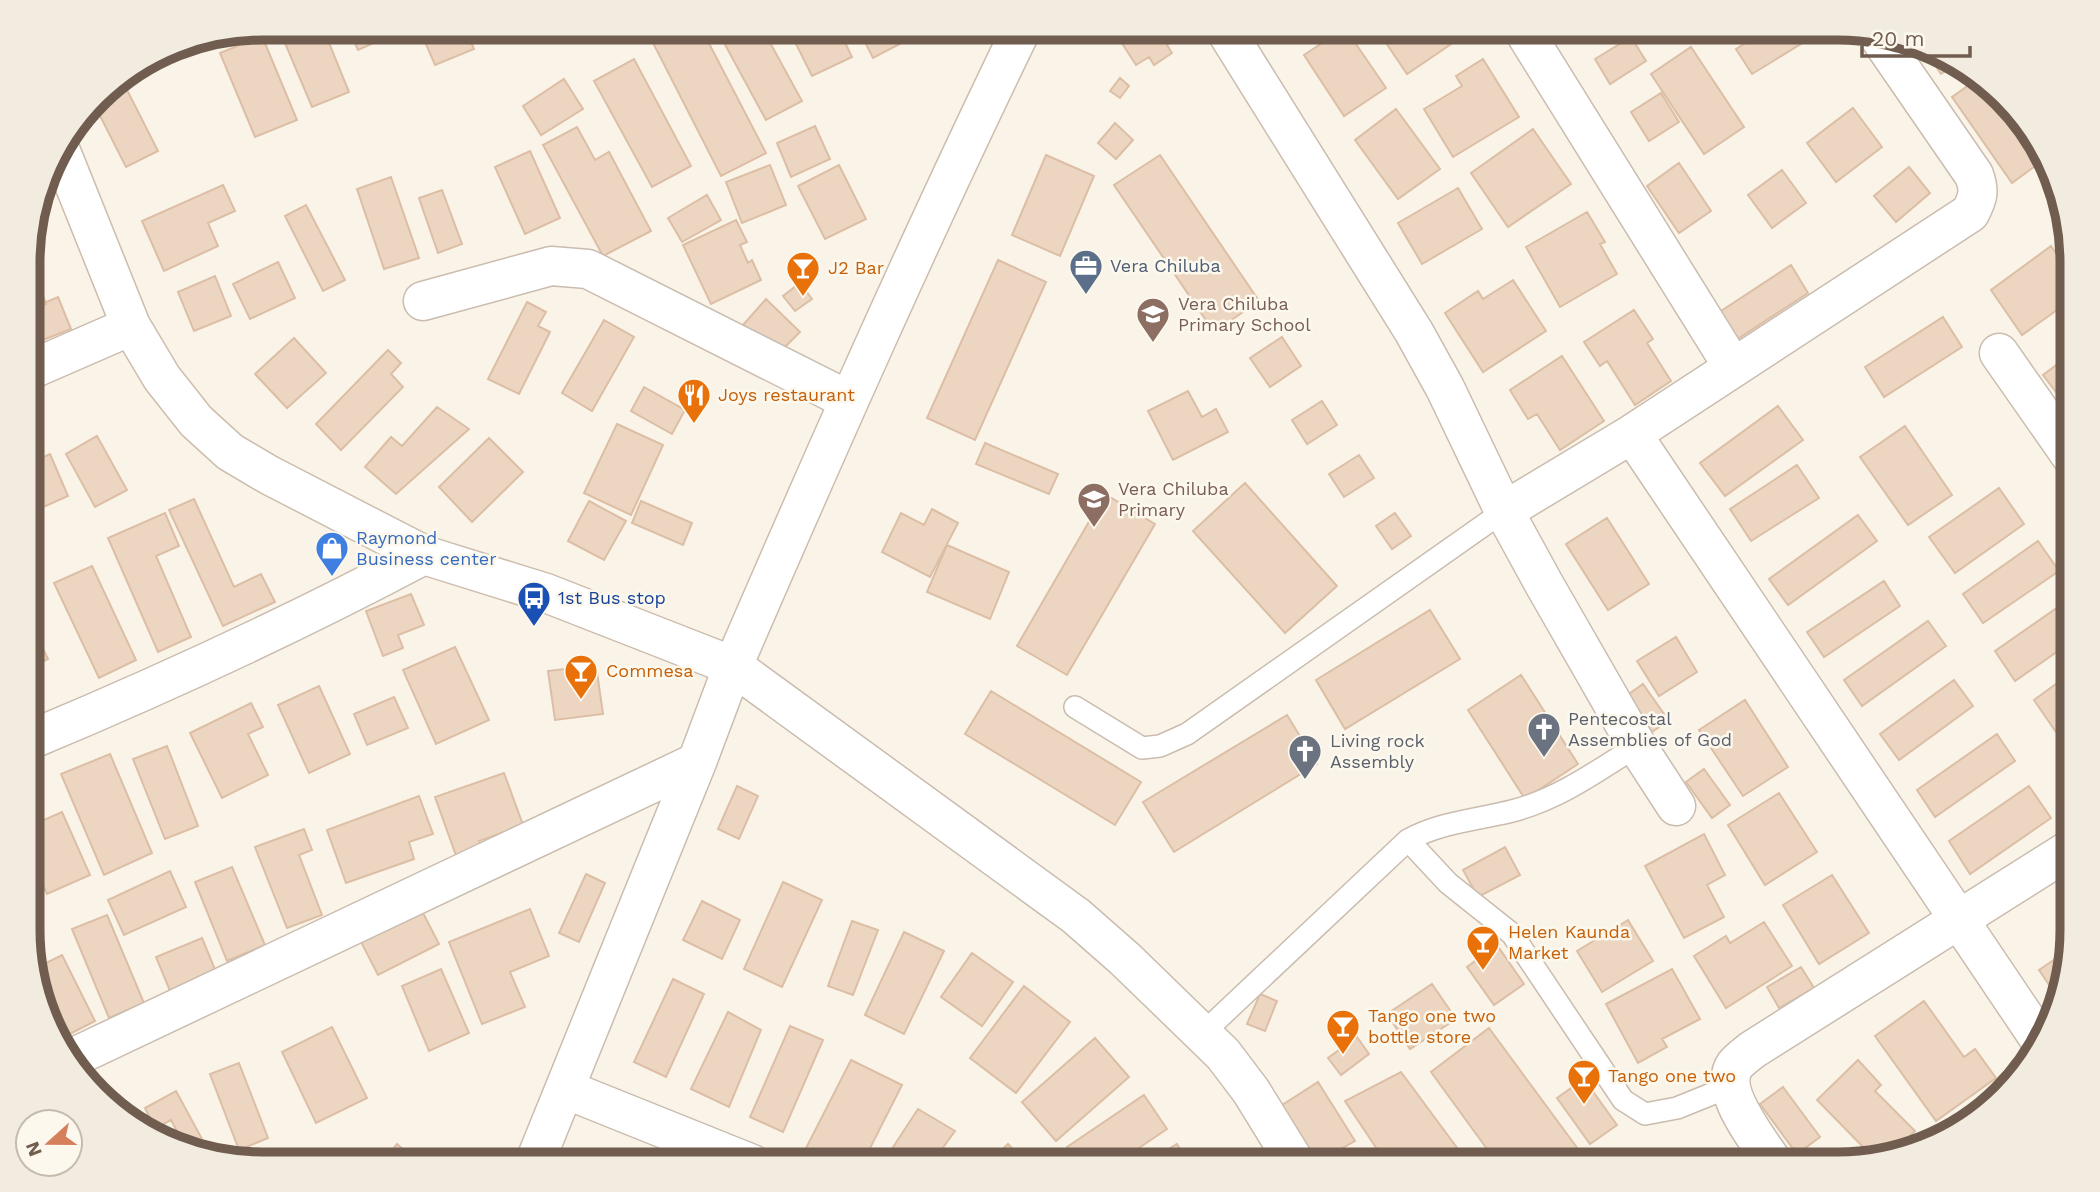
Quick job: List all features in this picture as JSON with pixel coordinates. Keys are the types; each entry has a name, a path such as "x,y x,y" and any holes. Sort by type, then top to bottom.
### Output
{"street":[{"path":"1232,40 1414,332 1445,388 1504,511 1637,746 1676,806"},
{"path":"1530,40 1733,367"},
{"path":"539,1152 697,762 733,666 848,400 1016,41"},
{"path":"1504,511 1632,434 1970,213 1977,200 1979,188 1974,175 1885,46"},
{"path":"65,161 131,326 162,378 196,421 230,452 424,555 547,593 733,666 1076,916 1125,959 1223,1054 1251,1091 1288,1151"},
{"path":"423,301 551,266 588,269 848,400"},
{"path":"40,366 131,326"},
{"path":"1999,353 2059,439"},
{"path":"1632,434 2035,1032"},
{"path":"40,736 140,694 346,596 424,555"},
{"path":"79,1055 697,762"},
{"path":"1766,1151 1740,1111 1729,1087 1734,1067 1752,1050 2059,856"},
{"path":"565,1089 721,1152"}],"lane":[{"path":"1075,707 1142,748 1160,746 1187,734 1504,511"},
{"path":"1203,1033 1408,840 1426,830 1513,811 1562,794 1637,746"},
{"path":"1408,840 1448,883 1512,934 1622,1100 1645,1114 1677,1108 1729,1087"}],"building":[{"path":"1120,40 1174,40 1167,45 1172,53 1154,65 1149,57 1136,65"},
{"path":"1326,40 1353,40 1386,88 1344,116 1304,55"},
{"path":"1384,40 1457,40 1407,74"},
{"path":"1626,40 1633,40 1646,61 1610,84 1595,59"},
{"path":"1750,40 1807,40 1752,74 1736,49"},
{"path":"250,41 264,41 297,120 255,137 220,53"},
{"path":"284,41 328,41 349,92 312,107"},
{"path":"354,41 379,41 358,50"},
{"path":"425,41 471,41 474,49 435,65"},
{"path":"652,41 708,41 766,153 721,176"},
{"path":"723,41 769,41 802,101 766,120"},
{"path":"794,41 844,41 852,57 812,76"},
{"path":"864,41 906,41 873,58"},
{"path":"1691,47 1744,127 1704,154 1651,74"},
{"path":"634,59 691,166 652,187 594,81"},
{"path":"1483,59 1519,117 1453,157 1424,109 1462,86 1456,76"},
{"path":"1933,62 1948,69 1941,74"},
{"path":"1120,78 1129,86 1120,98 1110,91"},
{"path":"564,79 583,109 541,135 523,106"},
{"path":"1970,84 1973,86 1995,105 2014,127 2037,165 2012,183 1952,97"},
{"path":"126,87 158,151 126,167 98,113"},
{"path":"1661,93 1679,122 1649,141 1631,112"},
{"path":"1853,108 1882,147 1836,182 1807,143"},
{"path":"1396,109 1440,169 1398,199 1355,140"},
{"path":"1115,123 1133,140 1116,159 1098,143"},
{"path":"815,126 830,159 791,177 777,143"},
{"path":"577,127 595,160 609,152 651,231 603,256 543,145"},
{"path":"1533,129 1571,184 1508,227 1471,173"},
{"path":"530,151 560,218 525,234 495,167"},
{"path":"1046,155 1094,176 1060,256 1012,235"},
{"path":"1160,155 1259,301 1214,332 1114,185"},
{"path":"1679,163 1711,211 1679,233 1647,186"},
{"path":"770,165 786,205 742,223 726,182"},
{"path":"839,165 866,219 825,239 798,186"},
{"path":"1909,167 1930,193 1896,222 1874,196"},
{"path":"1782,170 1806,203 1772,228 1748,195"},
{"path":"391,177 419,258 384,269 357,189"},
{"path":"223,185 235,211 208,223 218,246 164,271 142,221"},
{"path":"1458,188 1482,229 1422,264 1398,223"},
{"path":"442,190 462,244 438,253 419,198"},
{"path":"707,195 721,220 682,242 668,218"},
{"path":"306,205 345,280 323,291 285,216"},
{"path":"1587,212 1605,242 1600,244 1617,274 1560,307 1526,247"},
{"path":"736,220 747,242 740,245 748,263 752,260 761,280 711,304 683,245"},
{"path":"2051,246 2059,258 2059,309 2022,335 1991,290"},
{"path":"998,260 1046,282 975,440 927,418"},
{"path":"278,262 295,298 250,319 233,284"},
{"path":"1791,265 1808,293 1733,342 1715,315"},
{"path":"215,276 231,316 194,331 178,292"},
{"path":"1513,280 1546,331 1483,372 1445,313 1478,291 1483,299"},
{"path":"800,283 812,299 795,311 783,296"},
{"path":"40,286 46,304 40,306"},
{"path":"58,297 71,329 40,341 40,305"},
{"path":"766,299 800,332 776,356 743,325"},
{"path":"527,302 546,312 538,326 550,332 519,394 488,379"},
{"path":"1634,310 1653,339 1647,343 1671,381 1635,405 1607,361 1600,366 1584,342"},
{"path":"1943,317 1962,347 1884,397 1865,367"},
{"path":"604,320 634,337 592,411 562,393"},
{"path":"1282,337 1301,366 1270,387 1250,358"},
{"path":"294,338 326,373 287,408 255,374"},
{"path":"388,350 401,363 391,374 403,387 341,450 316,424"},
{"path":"1562,356 1604,421 1560,450 1537,414 1528,419 1510,390"},
{"path":"2059,363 2059,396 2043,375"},
{"path":"644,387 685,410 672,434 631,411"},
{"path":"1188,391 1202,417 1216,409 1228,432 1173,460 1148,411"},
{"path":"1322,401 1337,425 1307,444 1292,420"},
{"path":"1778,406 1803,440 1725,496 1700,463"},
{"path":"437,407 469,429 396,494 365,467 391,437 402,446"},
{"path":"617,424 663,445 631,515 584,493"},
{"path":"1905,426 1952,495 1908,525 1860,457"},
{"path":"97,436 127,490 95,507 66,454"},
{"path":"489,438 523,472 472,522 439,487"},
{"path":"985,443 1058,474 1049,494 976,464"},
{"path":"50,454 68,496 40,509 40,458"},
{"path":"1359,455 1374,478 1344,497 1329,474"},
{"path":"1797,465 1819,498 1751,541 1730,509"},
{"path":"1245,483 1337,586 1285,633 1193,531"},
{"path":"1999,488 2024,524 1955,573 1929,537"},
{"path":"1105,494 1155,524 1067,675 1017,646"},
{"path":"194,499 234,587 261,574 275,602 223,626 169,510"},
{"path":"589,501 626,521 604,560 568,541"},
{"path":"641,501 692,523 683,545 632,523"},
{"path":"932,509 958,523 930,577 882,552 901,513 924,525"},
{"path":"165,513 179,546 156,556 191,637 158,652 108,538"},
{"path":"1395,513 1411,536 1392,549 1376,526"},
{"path":"1858,515 1877,541 1788,605 1769,579"},
{"path":"1607,518 1649,584 1608,610 1566,544"},
{"path":"2038,541 2059,571 1983,623 1963,594"},
{"path":"947,545 1009,572 990,619 927,592"},
{"path":"92,566 136,660 99,678 54,583"},
{"path":"1884,581 1900,606 1824,657 1807,632"},
{"path":"411,594 424,625 398,635 403,648 383,656 366,611"},
{"path":"2059,606 2059,650 2015,681 1995,651"},
{"path":"1430,610 1460,659 1345,729 1316,680"},
{"path":"1928,621 1946,646 1862,706 1844,680"},
{"path":"1676,637 1697,672 1659,696 1637,661"},
{"path":"40,642 48,659 40,663"},
{"path":"455,647 489,720 436,744 403,670"},
{"path":"596,665 603,714 555,720 548,671"},
{"path":"1521,675 1578,764 1525,799 1468,710"},
{"path":"1954,680 1973,706 1899,760 1880,734"},
{"path":"2059,682 2059,730 2056,732 2034,700"},
{"path":"1643,684 1669,721 1647,735 1622,699"},
{"path":"319,686 350,754 309,773 278,705"},
{"path":"991,691 1141,782 1115,825 965,734"},
{"path":"394,697 408,728 367,745 354,714"},
{"path":"1745,700 1788,767 1743,796 1699,730"},
{"path":"251,703 263,727 248,734 268,775 222,798 190,733"},
{"path":"1287,715 1317,764 1174,852 1143,802"},
{"path":"1997,734 2015,761 1935,817 1917,790"},
{"path":"167,746 198,826 165,839 133,759"},
{"path":"110,754 152,853 104,875 61,774"},
{"path":"1704,769 1730,805 1712,818 1686,782"},
{"path":"504,773 523,825 479,841 484,853 458,861 435,797"},
{"path":"737,786 758,796 739,839 718,829"},
{"path":"2029,786 2051,818 1970,874 1949,841"},
{"path":"1779,793 1817,852 1765,885 1728,825"},
{"path":"419,796 433,834 409,842 414,859 346,883 327,830"},
{"path":"62,812 90,875 47,894 40,879 40,822"},
{"path":"304,829 312,850 299,855 322,915 287,928 255,847"},
{"path":"1704,834 1725,875 1707,885 1724,917 1684,938 1645,866"},
{"path":"1505,847 1520,875 1478,897 1463,870"},
{"path":"232,867 265,945 227,961 195,882"},
{"path":"170,871 186,907 124,935 108,900"},
{"path":"586,874 605,883 579,942 559,933"},
{"path":"1832,875 1869,933 1819,964 1783,905"},
{"path":"783,882 822,900 782,987 744,969"},
{"path":"702,901 740,920 722,959 683,940"},
{"path":"421,909 439,944 378,975 360,940"},
{"path":"530,909 549,956 510,972 525,1007 482,1024 449,942"},
{"path":"107,915 144,1003 109,1018 72,929"},
{"path":"1628,920 1653,961 1602,992 1577,951"},
{"path":"852,921 878,930 853,995 828,986"},
{"path":"1764,922 1792,966 1726,1008 1694,956 1726,936 1730,943"},
{"path":"904,932 944,951 904,1034 865,1015"},
{"path":"202,938 216,972 170,991 156,957"},
{"path":"1497,945 1524,984 1494,1005 1467,967"},
{"path":"972,953 1013,982 982,1026 941,997"},
{"path":"62,955 95,1021 67,1035 57,1015 43,964"},
{"path":"2057,958 2052,988 2039,970"},
{"path":"1801,967 1814,988 1779,1008 1767,987"},
{"path":"441,969 469,1033 429,1051 402,986"},
{"path":"1672,969 1700,1019 1662,1039 1667,1047 1638,1063 1606,1004"},
{"path":"673,979 704,994 666,1077 634,1062"},
{"path":"1432,984 1456,1019 1410,1049 1387,1014"},
{"path":"1024,986 1070,1022 1016,1093 970,1058"},
{"path":"1260,994 1277,1001 1265,1031 1247,1024"},
{"path":"1924,1001 1964,1057 1975,1049 1996,1078 1936,1121 1875,1036"},
{"path":"728,1012 761,1030 729,1107 691,1089"},
{"path":"790,1026 823,1040 783,1132 750,1117"},
{"path":"332,1027 367,1098 316,1123 282,1052"},
{"path":"1489,1028 1580,1151 1489,1151 1431,1072"},
{"path":"1357,1037 1369,1054 1341,1075 1328,1058"},
{"path":"1095,1038 1129,1077 1056,1141 1022,1102"},
{"path":"851,1060 902,1085 868,1152 804,1152"},
{"path":"1858,1060 1881,1085 1875,1091 1915,1131 1904,1141 1865,1149 1817,1100"},
{"path":"239,1063 268,1138 239,1150 210,1074"},
{"path":"1401,1072 1460,1151 1379,1151 1345,1101"},
{"path":"1584,1079 1617,1125 1590,1144 1557,1098"},
{"path":"1318,1082 1355,1141 1337,1151 1306,1151 1279,1107"},
{"path":"1783,1087 1820,1137 1801,1151 1795,1151 1760,1104"},
{"path":"176,1091 202,1139 197,1142 179,1136 171,1120 160,1126 152,1122 145,1108"},
{"path":"1144,1095 1167,1129 1134,1151 1070,1151 1067,1147"},
{"path":"918,1109 955,1131 940,1152 890,1152"},
{"path":"397,1144 406,1152 391,1152"},
{"path":"1008,1144 1015,1152 1000,1152"},
{"path":"1177,1144 1181,1151 1165,1151"}],"place":[{"name":"Vera Chiluba","path":"1086,296"},
{"name":"J2 Bar","path":"803,298"},
{"name":"Vera Chiluba Primary School","path":"1153,344"},
{"name":"Joys restaurant","path":"694,425"},
{"name":"Vera Chiluba Primary","path":"1094,529"},
{"name":"Raymond Business center","path":"332,578"},
{"name":"1st Bus stop","path":"534,628"},
{"name":"Commesa","path":"581,701"},
{"name":"Pentecostal Assemblies of God","path":"1544,759"},
{"name":"Living rock Assembly","path":"1305,781"},
{"name":"Helen Kaunda Market","path":"1483,972"},
{"name":"Tango one two bottle store","path":"1343,1056"},
{"name":"Tango one two","path":"1584,1106"}]}
